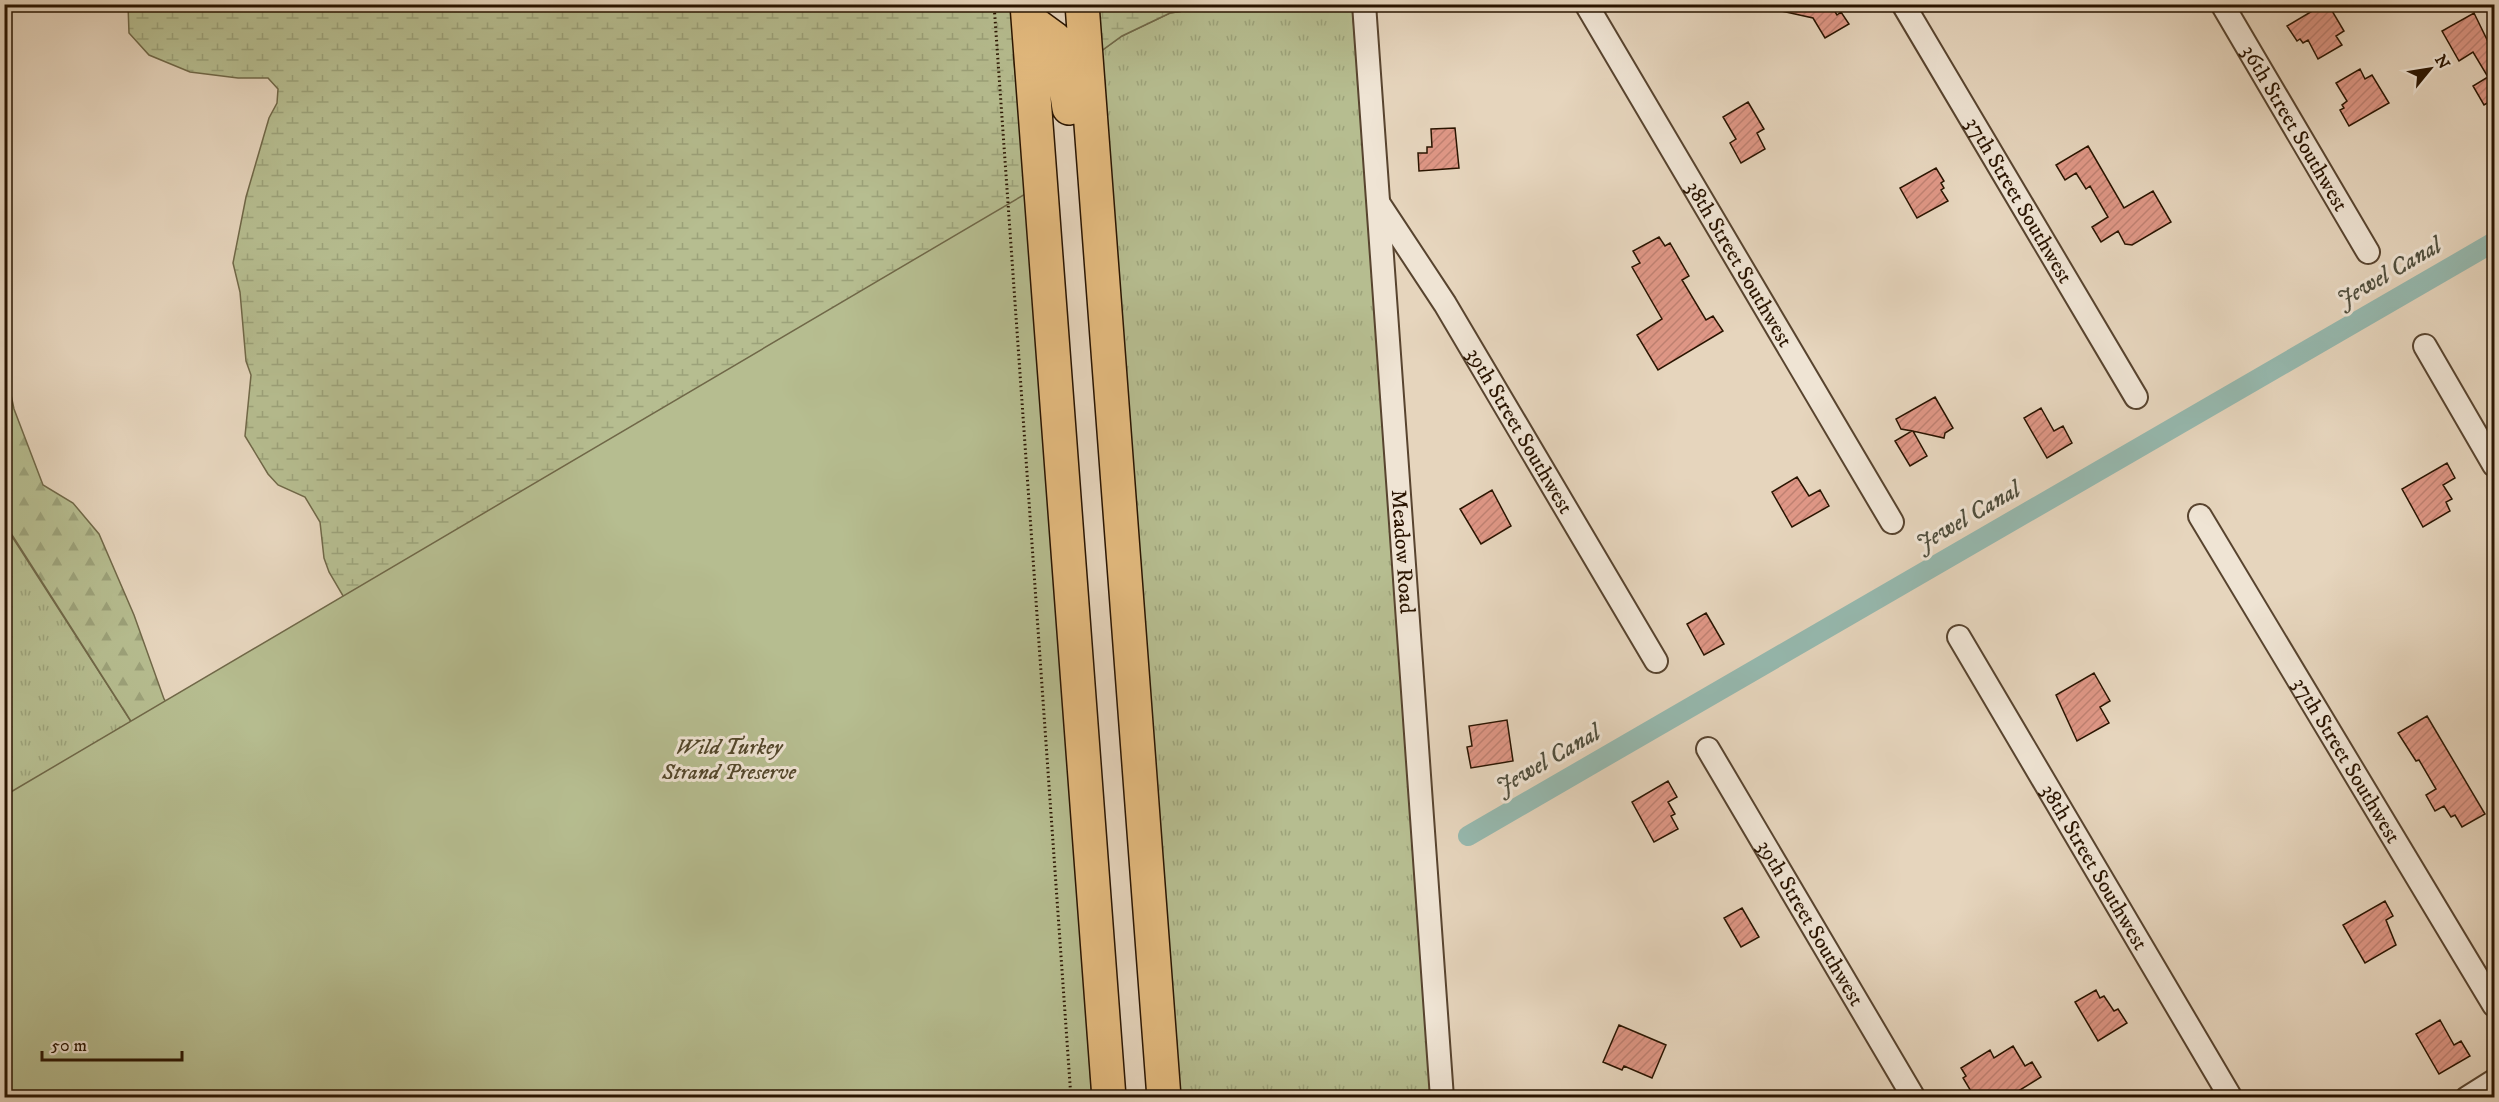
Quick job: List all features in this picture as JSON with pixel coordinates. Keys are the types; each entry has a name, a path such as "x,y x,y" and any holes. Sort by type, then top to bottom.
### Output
{"highway":[{"path":"1082,4 1164,1098"},
{"path":"1028,12 1055,39 1065,71 1076,164 1089,345 1112,388"},
{"path":"1028,12 1108,1098"}],"street":[{"name":"Meadow Road","path":"1364,4 1442,1098"},
{"name":"38th Street Southwest","path":"1586,4 1892,522"},
{"name":"37th Street Southwest","path":"1903,4 2136,397"},
{"name":"36th Street Southwest","path":"2222,4 2368,252"},
{"name":"39th Street Southwest","path":"1379,203 1445,304 1656,661"},
{"path":"2425,346 2494,465"},
{"name":"37th Street Southwest","path":"2200,516 2494,1005"},
{"name":"38th Street Southwest","path":"1959,637 2231,1098"},
{"name":"39th Street Southwest","path":"1708,749 1914,1098"},
{"path":"2467,1098 2494,1081"}],"path":[{"path":"994,4 1071,1098"}],"green space":[{"path":"128,5 1017,5 1021,59 1014,62 1031,209 353,613 329,572 324,558 320,522 305,497 278,485 268,474 245,436 251,375 246,361 240,292 233,263 246,197 269,118 277,103 278,89 268,78 238,78 190,72 149,55 129,33"},
{"path":"1093,5 1223,5 1170,13 1122,36 1097,54"},
{"path":"1223,5 1352,5 1443,1097 1175,1097 1097,54 1122,36 1170,13"},
{"name":"Wild Turkey Strand Preserve","path":"1027,193 1092,1097 5,1097 4,796"},
{"path":"4,362 14,409 43,485 73,503 99,534 134,615 164,699 187,732 141,737 5,524"},
{"path":"4,524 141,737 5,1097"}],"building":[{"path":"1782,4 1830,4 1837,15 1841,12 1849,24 1825,38 1813,18 1781,11"},
{"path":"2324,4 2328,4 2344,31 2336,36 2342,45 2318,59 2308,40 2303,43 2300,39 2297,41 2287,26"},
{"path":"2474,13 2494,54 2494,99 2484,105 2473,86 2488,77 2473,52 2459,61 2442,31"},
{"path":"2360,69 2365,79 2372,75 2389,103 2349,126 2340,110 2344,108 2342,105 2347,101 2336,83"},
{"path":"1748,102 1764,129 1757,133 1765,149 1741,163 1730,143 1736,139 1723,117"},
{"path":"1455,128 1459,168 1419,171 1418,153 1427,153 1427,147 1432,147 1431,129"},
{"path":"2088,146 2124,208 2153,191 2171,222 2132,245 2125,244 2118,231 2101,242 2092,227 2108,217 2090,186 2086,189 2076,173 2065,180 2056,165"},
{"path":"1936,168 1944,181 1941,183 1944,188 1941,190 1948,201 1917,218 1900,188"},
{"path":"1659,237 1665,246 1670,243 1689,276 1682,280 1706,320 1713,316 1723,331 1658,370 1637,335 1662,319 1632,267 1640,263 1633,251"},
{"path":"1935,397 1953,428 1945,433 1944,438 1913,431 1927,456 1910,466 1895,441 1912,431 1901,429 1896,419"},
{"path":"2041,408 2054,431 2063,426 2072,443 2047,458 2024,418"},
{"path":"2447,463 2455,478 2443,485 2452,499 2446,502 2450,511 2423,527 2402,489"},
{"path":"1797,477 1809,496 1820,490 1829,506 1792,527 1772,492"},
{"path":"1492,490 1511,526 1481,544 1460,509"},
{"path":"1706,613 1724,644 1704,655 1687,624"},
{"path":"2094,673 2110,701 2100,707 2109,723 2077,741 2056,695"},
{"path":"2427,716 2485,814 2462,827 2455,815 2451,817 2444,806 2435,811 2426,795 2436,789 2419,760 2416,761 2398,733"},
{"path":"1507,720 1513,761 1471,768 1467,747 1472,746 1469,726"},
{"path":"1668,781 1677,797 1668,802 1675,814 1671,816 1678,829 1654,842 1632,802"},
{"path":"2385,901 2393,916 2386,920 2396,945 2365,963 2343,925"},
{"path":"1742,908 1759,937 1741,947 1724,918"},
{"path":"2096,990 2100,998 2104,996 2114,1011 2118,1009 2127,1023 2098,1041 2075,1002"},
{"path":"2440,1020 2454,1045 2461,1041 2470,1056 2439,1074 2416,1034"},
{"path":"1619,1025 1666,1045 1652,1078 1624,1066 1622,1070 1603,1062"},
{"path":"2013,1046 2025,1066 2032,1062 2041,1077 2007,1098 1975,1098 1963,1078 1966,1076 1961,1068 1990,1050 1994,1058"}],"waterway":[{"name":"Jewel Canal","path":"1468,836 2494,242"}]}
